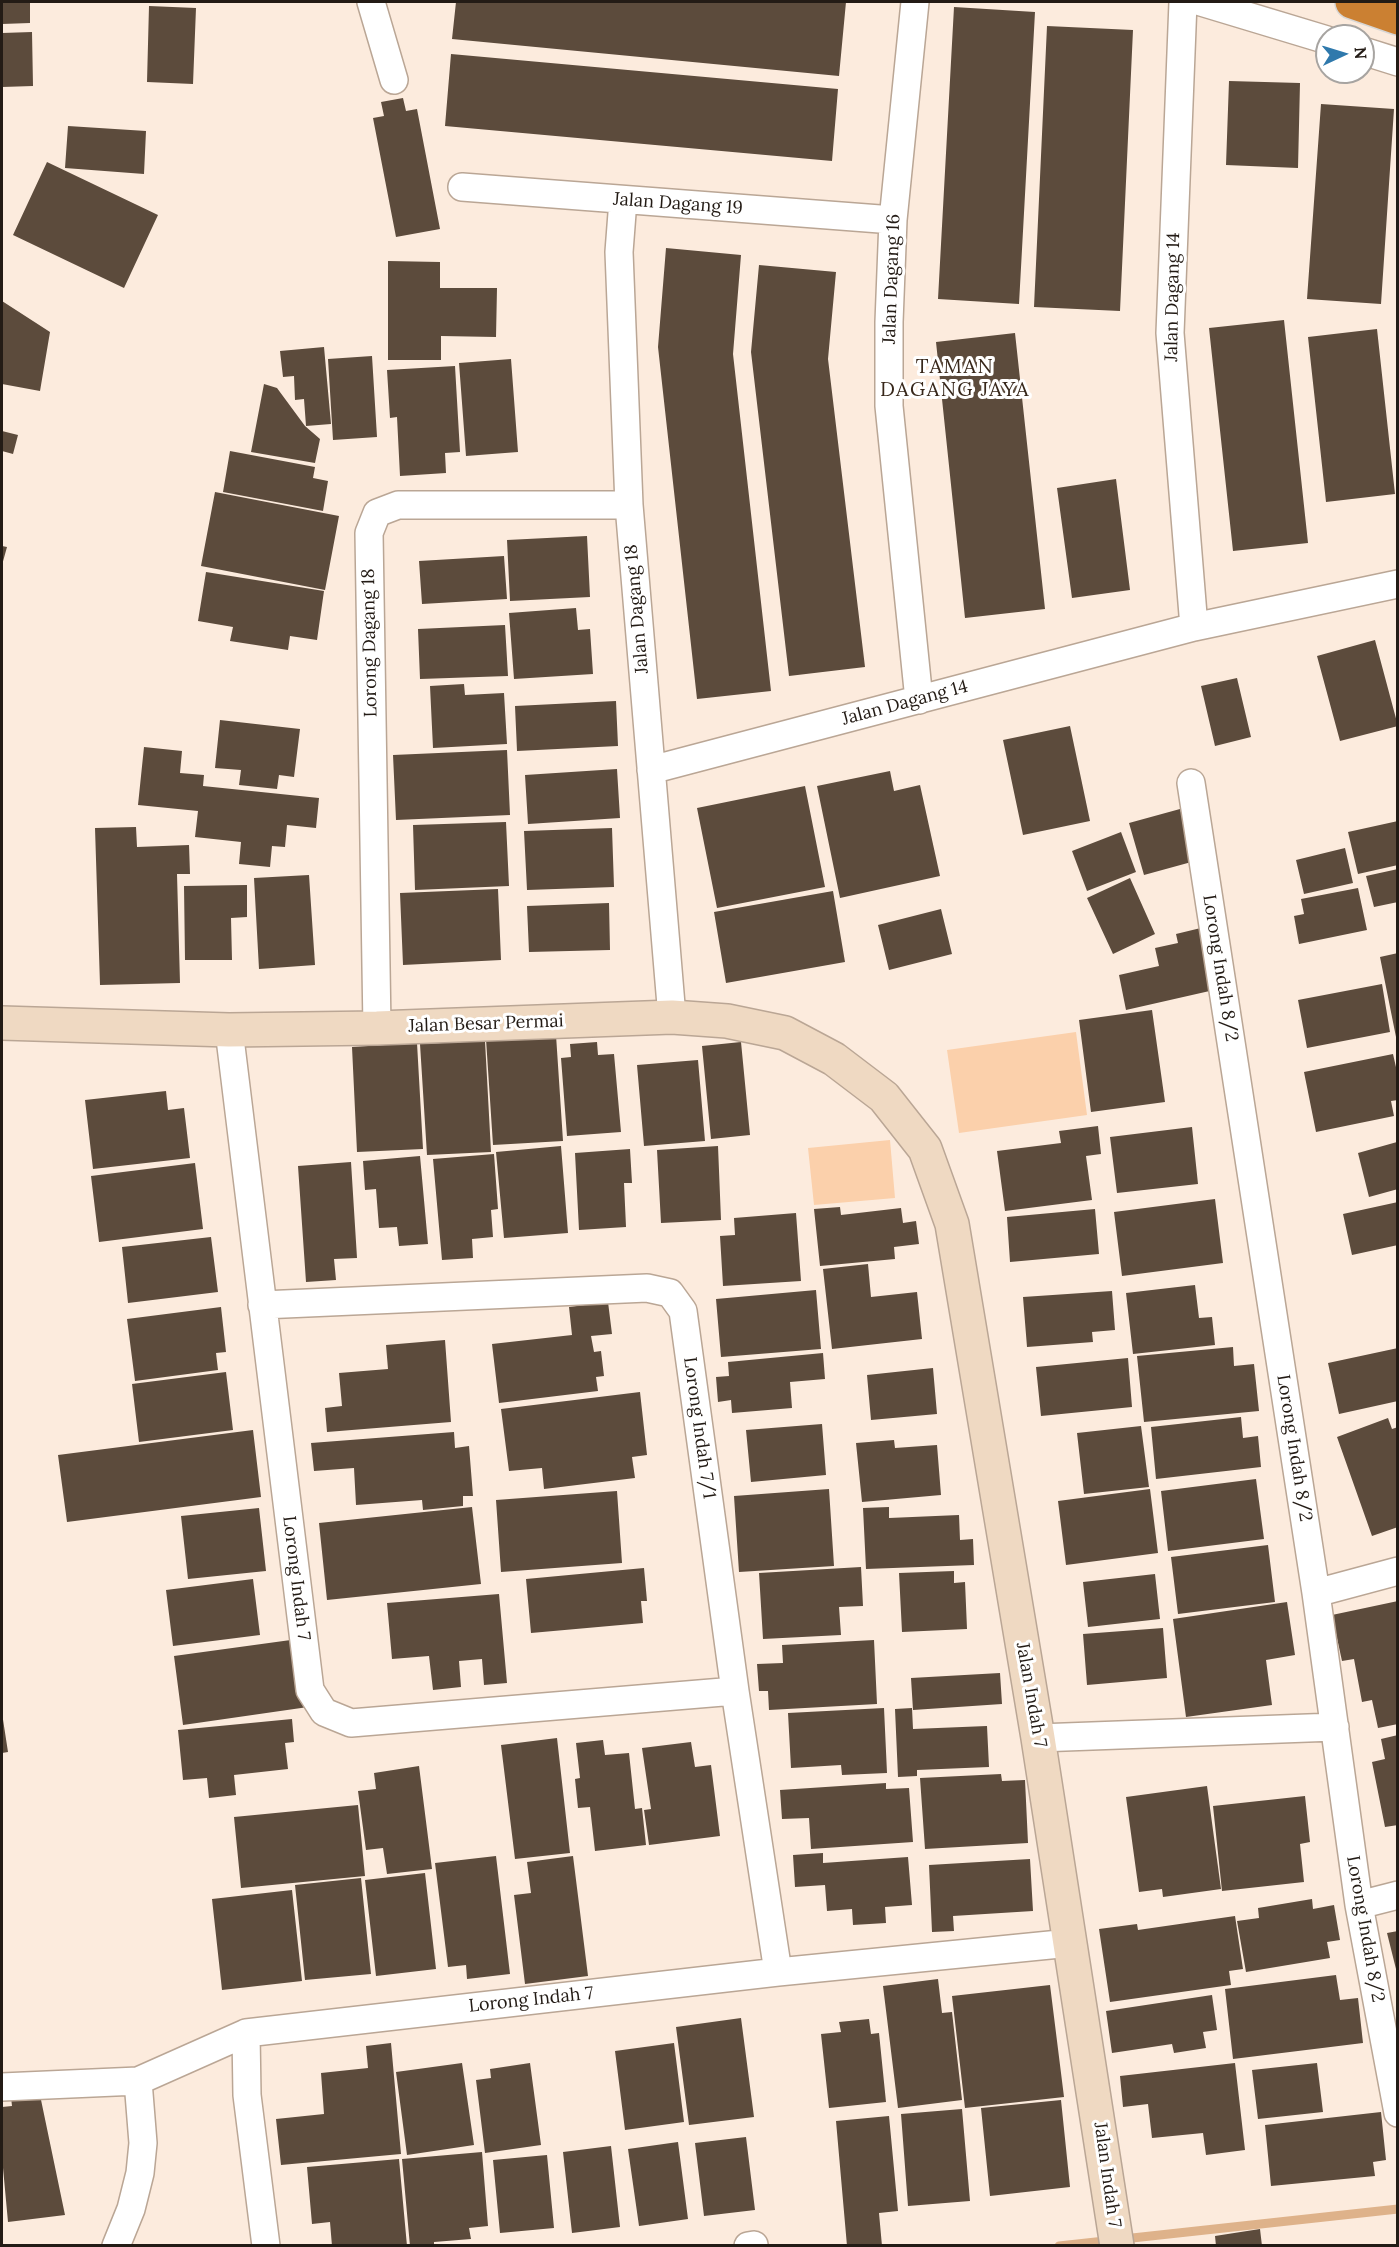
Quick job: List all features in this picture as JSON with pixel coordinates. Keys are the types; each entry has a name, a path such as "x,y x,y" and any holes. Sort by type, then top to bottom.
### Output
{"highway":[{"path":"1352,2 1398,18"}],"street":[{"path":"371,2 394,80"},
{"name":"Jalan Dagang 16","path":"915,2 893,220 889,322 889,406 919,700"},
{"name":"Jalan Dagang 14","path":"1183,2 1170,333 1194,627"},
{"path":"1201,2 1315,36"},
{"path":"1375,55 1398,62"},
{"name":"Jalan Dagang 19","path":"462,187 893,220"},
{"name":"Jalan Dagang 18","path":"623,200 620,252 629,505 672,1017"},
{"name":"Lorong Dagang 18","path":"377,1028 369,533 377,513 398,505 629,505"},
{"name":"Jalan Dagang 14","path":"651,770 1194,627 1398,584"},
{"name":"Lorong Indah 8/2","path":"1191,783 1316,1593 1359,1905 1398,2114"},
{"name":"Jalan Besar Permai","path":"2,1023 230,1030 377,1028 672,1017 727,1021 785,1033 834,1059 884,1097 926,1149"},
{"name":"Lorong Indah 7","path":"230,1030 310,1690 324,1712 351,1723 735,1691"},
{"name":"Jalan Indah 7","path":"926,1149 952,1224 1038,1738 1117,2246"},
{"name":"Lorong Indah 7/1","path":"262,1305 646,1288 670,1293 683,1311 735,1691 777,1972"},
{"path":"1316,1593 1398,1571"},
{"path":"1038,1738 1335,1727"},
{"path":"1359,1905 1398,1895"},
{"name":"Lorong Indah 7","path":"2,2087 138,2081 246,2033 777,1972 1070,1943"},
{"path":"246,2033 246,2095 266,2246"},
{"path":"116,2246 140,2173 142,2143 138,2081"},
{"path":"748,2246 754,2245"}],"shaded area":[{"path":"1076,1032 1087,1115 959,1133 947,1050"},
{"path":"890,1140 895,1198 814,1205 808,1148"}],"building":[{"path":"2,2 30,2 30,23 2,24"},
{"path":"456,2 846,2 839,76 452,39"},
{"path":"149,6 196,8 193,84 147,82"},
{"path":"954,7 1035,12 1019,304 938,299"},
{"path":"1047,26 1133,30 1120,311 1034,307"},
{"path":"32,32 33,86 2,87 2,33"},
{"path":"451,54 838,89 832,161 445,126"},
{"path":"1229,81 1300,83 1298,168 1226,165"},
{"path":"403,98 406,111 417,109 440,229 396,237 373,118 384,116 381,102"},
{"path":"1321,104 1394,109 1381,304 1307,299"},
{"path":"68,126 146,131 144,174 65,168"},
{"path":"47,162 158,215 124,288 13,235"},
{"path":"666,248 741,255 733,354 771,691 697,699 658,347"},
{"path":"388,261 440,262 440,288 497,288 496,337 441,336 441,360 388,360"},
{"path":"759,265 836,272 828,359 865,667 789,676 751,352"},
{"path":"2,301 50,332 40,391 2,384"},
{"path":"1284,320 1308,543 1233,551 1209,328"},
{"path":"1377,329 1395,494 1326,502 1308,337"},
{"path":"1015,333 1045,609 965,618 936,342"},
{"path":"324,347 331,424 306,426 304,399 295,400 294,376 283,377 280,351"},
{"path":"372,356 377,437 333,440 328,359"},
{"path":"511,359 518,452 466,456 459,363"},
{"path":"455,366 460,452 445,453 446,473 400,476 397,417 390,418 387,370"},
{"path":"264,384 277,388 305,426 320,439 315,463 251,452"},
{"path":"2,431 18,435 13,454 2,451"},
{"path":"230,451 315,467 313,478 328,481 323,511 223,492"},
{"path":"1116,479 1130,590 1072,598 1057,488"},
{"path":"215,492 339,516 325,590 201,566"},
{"path":"587,536 590,597 510,601 507,540"},
{"path":"2,546 7,547 2,565"},
{"path":"504,556 507,599 422,604 419,561"},
{"path":"206,572 324,591 317,640 290,636 288,650 230,641 233,627 198,621"},
{"path":"576,608 578,630 590,629 593,674 514,679 509,613"},
{"path":"505,625 508,676 420,679 418,629"},
{"path":"1375,640 1398,726 1340,741 1317,656"},
{"path":"1237,678 1251,737 1215,746 1201,686"},
{"path":"464,684 465,695 504,693 507,744 433,748 430,686"},
{"path":"616,701 618,746 517,751 515,706"},
{"path":"220,720 300,729 294,777 279,775 277,789 239,785 241,770 215,768"},
{"path":"1070,726 1090,821 1023,835 1003,740"},
{"path":"144,747 182,751 180,773 204,775 203,786 319,798 316,828 287,825 285,847 272,846 270,867 239,864 241,842 195,837 198,811 138,805"},
{"path":"507,750 510,815 396,820 393,755"},
{"path":"617,769 620,818 528,824 525,775"},
{"path":"890,771 894,791 920,785 940,876 840,898 817,786"},
{"path":"805,786 825,887 717,908 697,808"},
{"path":"1180,809 1195,861 1144,875 1129,823"},
{"path":"1398,821 1398,865 1358,874 1348,832"},
{"path":"506,822 509,886 415,890 413,825"},
{"path":"136,827 137,847 189,845 190,874 177,874 180,983 100,985 95,828"},
{"path":"612,828 614,887 527,890 524,831"},
{"path":"1121,832 1136,872 1087,891 1072,851"},
{"path":"1345,848 1353,883 1304,894 1296,860"},
{"path":"1398,869 1398,902 1374,907 1366,876"},
{"path":"309,875 315,965 259,969 254,878"},
{"path":"1130,878 1155,934 1113,954 1087,898"},
{"path":"247,885 247,917 231,918 232,960 185,960 184,886"},
{"path":"1358,888 1367,930 1299,944 1294,916 1304,914 1301,899"},
{"path":"498,889 501,960 403,965 400,893"},
{"path":"833,891 845,962 726,983 714,912"},
{"path":"609,903 610,950 529,952 527,906"},
{"path":"941,909 952,954 889,970 878,925"},
{"path":"1209,926 1214,990 1126,1010 1119,975 1159,966 1155,948 1178,943 1176,934"},
{"path":"1398,953 1398,1036 1396,1037 1380,957"},
{"path":"1382,984 1390,1032 1307,1048 1298,1000"},
{"path":"1152,1010 1165,1102 1091,1112 1079,1020"},
{"path":"556,1035 563,1141 493,1145 486,1039"},
{"path":"485,1041 491,1152 427,1155 420,1044"},
{"path":"597,1042 598,1055 614,1054 621,1132 567,1136 561,1058 571,1057 570,1044"},
{"path":"741,1042 750,1135 711,1139 702,1046"},
{"path":"417,1043 423,1149 357,1152 352,1047"},
{"path":"1393,1054 1398,1076 1398,1100 1391,1101 1394,1116 1316,1132 1304,1072"},
{"path":"698,1060 705,1141 644,1146 637,1065"},
{"path":"166,1091 168,1110 184,1108 190,1158 93,1169 85,1100"},
{"path":"1098,1126 1101,1154 1086,1156 1092,1200 1005,1211 997,1151 1061,1143 1059,1131"},
{"path":"1192,1127 1198,1184 1117,1193 1110,1137"},
{"path":"1397,1142 1398,1189 1369,1197 1358,1153"},
{"path":"561,1146 568,1233 504,1238 496,1152"},
{"path":"718,1146 721,1220 661,1223 657,1150"},
{"path":"630,1149 632,1183 624,1183 626,1227 579,1230 575,1153"},
{"path":"494,1154 498,1209 491,1210 493,1237 472,1239 473,1258 442,1260 433,1159"},
{"path":"420,1156 428,1244 399,1246 397,1227 379,1228 376,1189 365,1190 363,1161"},
{"path":"351,1162 357,1258 334,1259 336,1280 306,1282 298,1166"},
{"path":"195,1163 203,1229 99,1242 91,1176"},
{"path":"1215,1199 1223,1263 1122,1276 1114,1212"},
{"path":"1398,1202 1398,1245 1352,1255 1343,1214"},
{"path":"840,1207 841,1215 901,1208 903,1223 916,1221 919,1244 894,1247 895,1259 820,1266 814,1209"},
{"path":"1095,1209 1099,1254 1010,1262 1007,1217"},
{"path":"796,1213 801,1281 723,1286 720,1236 735,1235 734,1218"},
{"path":"211,1237 218,1292 128,1303 122,1247"},
{"path":"868,1264 871,1297 917,1292 922,1339 832,1349 823,1269"},
{"path":"1195,1285 1199,1318 1212,1317 1215,1345 1133,1354 1126,1293"},
{"path":"816,1290 821,1349 721,1357 716,1299"},
{"path":"1112,1291 1115,1330 1092,1332 1093,1342 1027,1347 1023,1297"},
{"path":"608,1302 612,1334 591,1336 594,1352 601,1351 604,1376 596,1377 598,1391 499,1403 492,1344 572,1335 569,1307"},
{"path":"221,1307 226,1352 216,1353 218,1370 135,1381 127,1319"},
{"path":"445,1340 451,1422 327,1432 325,1408 342,1406 339,1373 388,1369 386,1345"},
{"path":"1233,1347 1234,1366 1254,1364 1259,1411 1144,1422 1137,1356"},
{"path":"1398,1348 1398,1401 1339,1414 1328,1363"},
{"path":"823,1353 825,1379 790,1382 792,1408 732,1413 731,1400 718,1402 716,1377 729,1376 728,1362"},
{"path":"1128,1358 1132,1407 1041,1416 1036,1367"},
{"path":"933,1368 937,1414 871,1420 867,1375"},
{"path":"226,1372 233,1430 139,1442 132,1384"},
{"path":"640,1392 647,1455 632,1457 635,1478 544,1489 542,1468 509,1471 501,1409"},
{"path":"1241,1417 1243,1438 1258,1436 1261,1467 1156,1479 1151,1427"},
{"path":"1388,1418 1392,1429 1398,1427 1398,1527 1372,1536 1337,1437"},
{"path":"822,1424 826,1475 751,1482 746,1430"},
{"path":"1141,1426 1149,1487 1084,1494 1077,1433"},
{"path":"253,1430 261,1497 67,1522 58,1455"},
{"path":"454,1432 455,1448 469,1446 473,1496 463,1496 463,1506 423,1510 422,1500 356,1505 354,1468 314,1471 311,1443"},
{"path":"894,1440 895,1448 937,1445 941,1495 862,1502 856,1443"},
{"path":"1256,1479 1264,1539 1168,1551 1161,1491"},
{"path":"829,1489 834,1566 739,1572 734,1496"},
{"path":"1150,1489 1158,1553 1066,1565 1058,1501"},
{"path":"617,1491 622,1563 501,1572 496,1500"},
{"path":"472,1507 481,1584 327,1600 319,1523"},
{"path":"889,1507 889,1518 959,1515 960,1540 973,1539 974,1565 866,1569 863,1508"},
{"path":"259,1508 266,1571 188,1579 181,1516"},
{"path":"1268,1545 1275,1602 1178,1614 1171,1557"},
{"path":"861,1567 863,1606 839,1607 841,1635 763,1639 759,1573"},
{"path":"644,1568 647,1601 641,1601 643,1623 531,1633 526,1579"},
{"path":"954,1571 954,1583 965,1582 967,1629 902,1632 899,1573"},
{"path":"1155,1574 1160,1619 1088,1627 1083,1582"},
{"path":"253,1579 260,1635 173,1646 166,1590"},
{"path":"499,1594 507,1683 484,1685 482,1659 459,1661 461,1687 433,1690 429,1656 392,1659 387,1603"},
{"path":"1398,1601 1398,1724 1378,1728 1372,1700 1362,1702 1354,1659 1342,1661 1332,1615"},
{"path":"1287,1602 1295,1655 1266,1660 1272,1705 1186,1717 1173,1619"},
{"path":"1163,1628 1167,1678 1087,1685 1083,1634"},
{"path":"298,1639 308,1707 183,1725 174,1656"},
{"path":"874,1640 877,1704 769,1710 768,1691 759,1691 757,1664 783,1663 782,1645"},
{"path":"1000,1673 1002,1704 913,1710 911,1678"},
{"path":"884,1708 887,1773 842,1775 841,1765 791,1768 788,1713"},
{"path":"912,1708 913,1729 987,1726 989,1767 917,1770 917,1776 898,1777 895,1709"},
{"path":"2,1713 8,1752 2,1753"},
{"path":"292,1719 294,1742 285,1743 288,1769 234,1775 236,1795 209,1798 207,1778 183,1780 178,1730"},
{"path":"1398,1735 1398,1825 1385,1827 1372,1762 1385,1759 1381,1739"},
{"path":"557,1738 570,1853 515,1859 501,1745"},
{"path":"603,1740 605,1755 629,1753 635,1809 642,1808 646,1845 595,1851 590,1807 578,1808 575,1779 580,1778 576,1743"},
{"path":"691,1742 695,1767 711,1765 720,1836 649,1845 644,1810 651,1809 642,1748"},
{"path":"419,1766 432,1869 387,1874 383,1848 366,1850 358,1791 376,1789 374,1773"},
{"path":"1001,1774 1002,1781 1025,1780 1028,1843 925,1849 920,1778"},
{"path":"886,1783 886,1789 909,1788 913,1842 811,1849 809,1818 782,1819 780,1790"},
{"path":"1207,1786 1221,1889 1163,1897 1162,1889 1139,1892 1126,1797"},
{"path":"1305,1796 1310,1842 1300,1844 1304,1882 1222,1891 1213,1806"},
{"path":"358,1805 365,1876 241,1888 234,1817"},
{"path":"823,1853 823,1863 908,1857 912,1905 885,1907 886,1923 853,1925 852,1909 827,1911 825,1885 795,1887 793,1855"},
{"path":"496,1856 510,1974 467,1979 466,1965 448,1967 435,1863"},
{"path":"573,1856 588,1976 525,1984 514,1895 531,1893 527,1862"},
{"path":"1030,1859 1033,1911 953,1916 954,1931 932,1932 929,1865"},
{"path":"425,1873 436,1969 376,1976 365,1880"},
{"path":"361,1878 371,1974 305,1980 295,1885"},
{"path":"292,1890 302,1981 222,1990 212,1899"},
{"path":"1312,1899 1313,1909 1334,1905 1340,1940 1327,1942 1330,1958 1246,1972 1237,1921 1259,1918 1258,1908"},
{"path":"1235,1916 1243,1969 1229,1971 1231,1985 1110,2002 1099,1929 1137,1924 1138,1930"},
{"path":"1398,1931 1398,1973 1397,1973 1387,1933"},
{"path":"1336,1975 1340,2000 1358,1998 1363,2043 1233,2059 1225,1989"},
{"path":"938,1979 942,2013 952,2012 962,2100 898,2108 883,1986"},
{"path":"1050,1985 1064,2097 965,2108 952,1996"},
{"path":"1212,1995 1217,2030 1203,2032 1206,2048 1174,2053 1172,2044 1112,2053 1106,2011"},
{"path":"741,2018 754,2117 689,2125 676,2027"},
{"path":"869,2019 871,2034 879,2033 886,2102 829,2108 821,2034 841,2032 839,2022"},
{"path":"391,2043 401,2154 281,2165 276,2119 324,2114 321,2073 368,2068 366,2046"},
{"path":"674,2043 684,2122 625,2130 615,2051"},
{"path":"462,2063 474,2145 407,2155 396,2072"},
{"path":"530,2063 541,2145 485,2153 476,2080 491,2078 490,2069"},
{"path":"1235,2063 1245,2150 1206,2155 1203,2133 1152,2138 1148,2104 1123,2107 1120,2076"},
{"path":"1317,2063 1323,2112 1258,2119 1252,2070"},
{"path":"40,2095 65,2215 8,2222 2,2157 2,2107 12,2106 11,2097"},
{"path":"1061,2100 1070,2187 990,2196 981,2108"},
{"path":"962,2109 970,2201 908,2206 901,2114"},
{"path":"1381,2112 1386,2160 1373,2162 1375,2176 1271,2186 1265,2125"},
{"path":"889,2116 898,2211 879,2213 882,2246 847,2246 836,2121"},
{"path":"746,2137 755,2210 704,2216 695,2143"},
{"path":"678,2142 688,2219 639,2226 628,2149"},
{"path":"611,2146 620,2227 572,2233 563,2152"},
{"path":"482,2152 488,2226 469,2228 471,2239 434,2242 434,2246 410,2246 402,2159"},
{"path":"547,2155 554,2228 500,2233 493,2160"},
{"path":"399,2159 407,2246 332,2246 330,2222 312,2224 307,2167"},
{"path":"1260,2229 1262,2246 1216,2246 1215,2236"}],"waterway":[{"path":"1059,2246 1398,2209"}],"district":[{"name":"TAMAN DAGANG JAYA","path":"955,378"}]}
